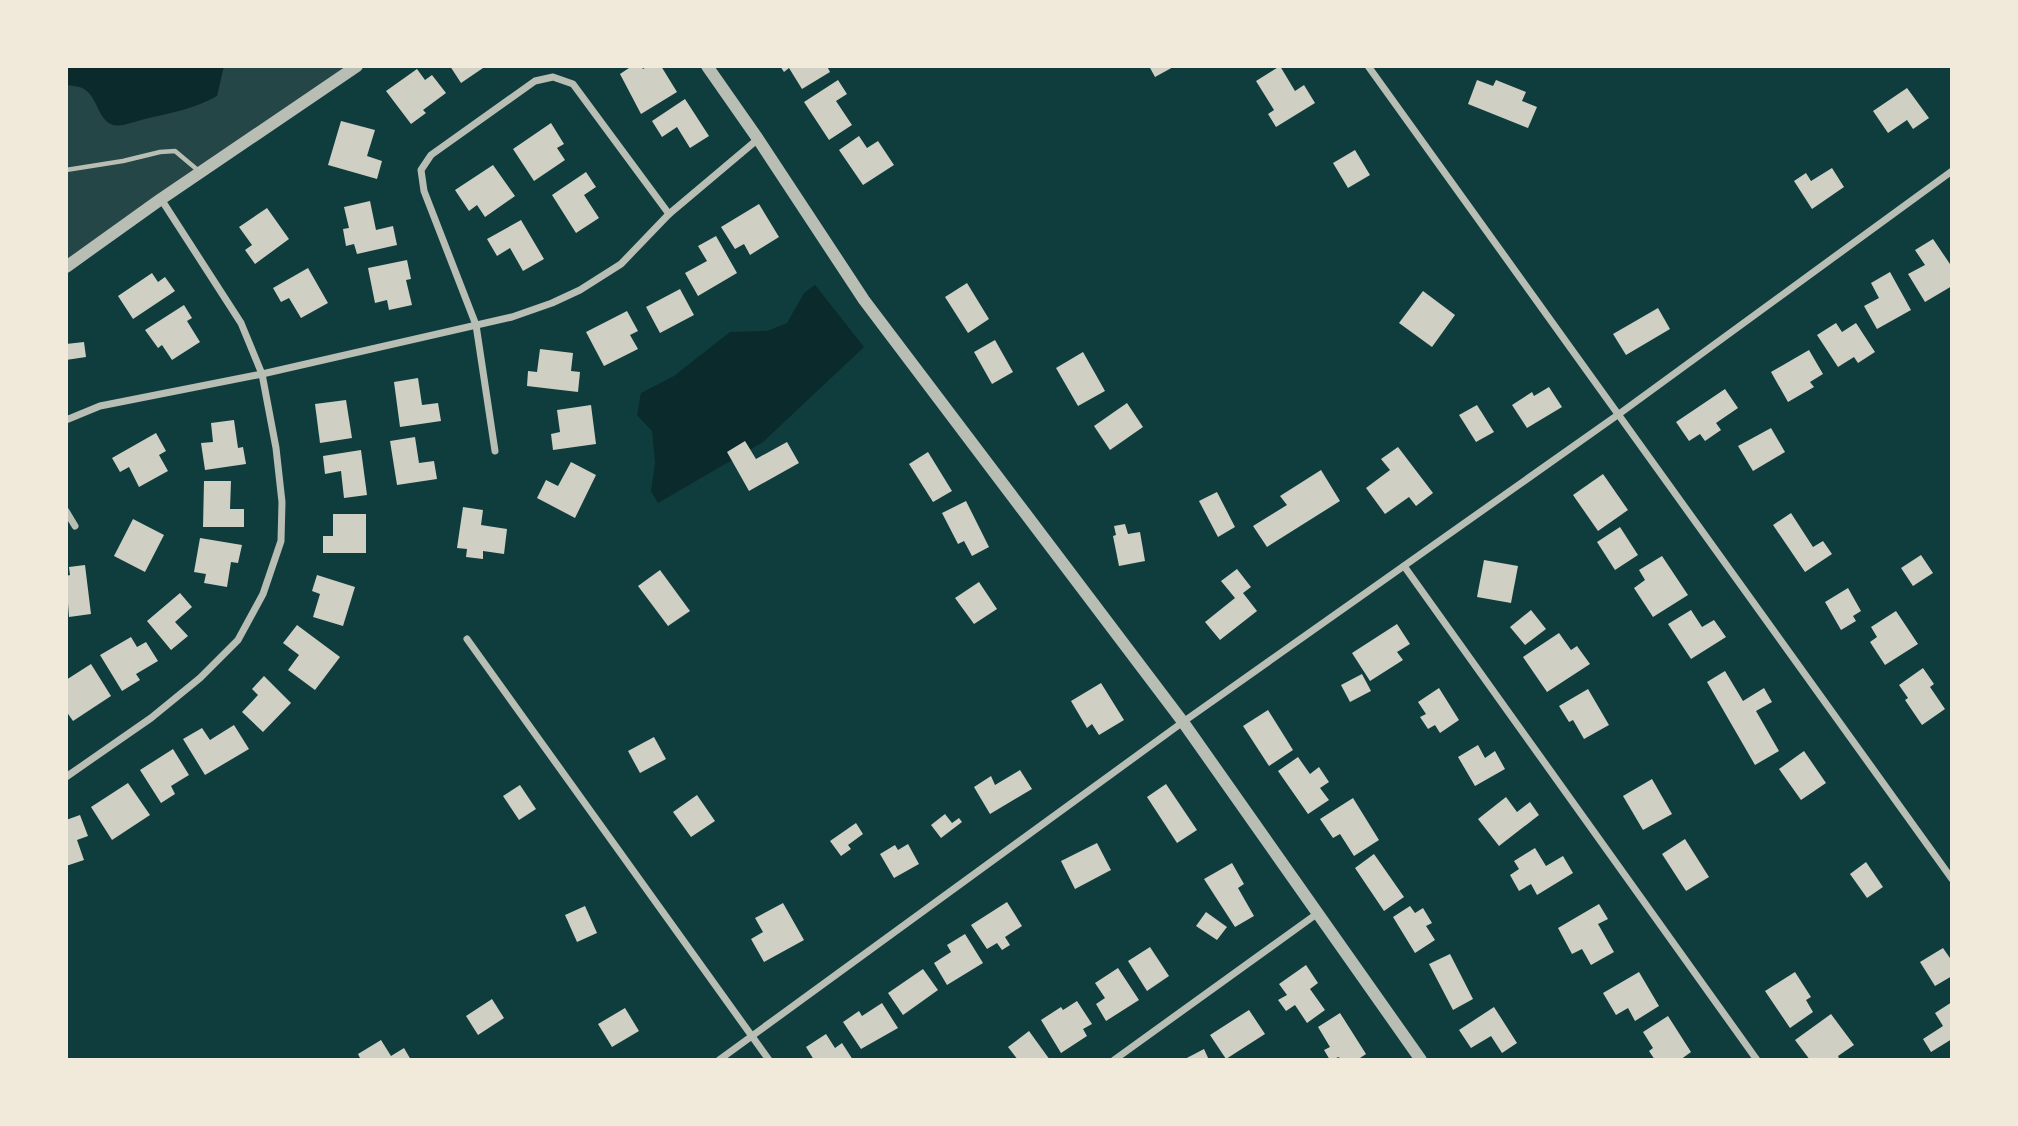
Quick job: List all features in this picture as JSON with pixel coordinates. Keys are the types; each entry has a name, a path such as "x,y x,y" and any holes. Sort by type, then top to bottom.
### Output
{"street":[{"path":"66,267 357,66"},
{"path":"707,66 864,300 1183,722 1421,1059"},
{"path":"1368,66 1951,879"},
{"path":"495,451 476,325 424,191 421,170 430,155 535,81 553,77 573,84 669,214"},
{"path":"66,420 100,406 262,374 512,317 552,303 580,290 621,264 669,214 758,139"},
{"path":"719,1059 1183,722 1619,414 1951,171"},
{"path":"66,776 151,718 200,678 238,640 263,594 281,541 282,502 276,448 262,374 241,323 161,199"},
{"path":"66,512 75,526"},
{"path":"1404,566 1758,1059"},
{"path":"467,639 769,1059"},
{"path":"1114,1059 1318,913"}],"lane":[{"path":"66,170 175,151 201,172"}],"shaded area":[{"path":"224,66 217,96 191,107 121,125 113,125 104,118 87,91 67,85 67,67"},
{"path":"67,67 357,67 67,267"},
{"path":"815,285 864,347 763,442 658,503 651,491 655,463 652,431 637,415 641,393 674,376 730,332 767,331 787,323 804,293"}],"building":[{"path":"450,66 486,66 461,83"},
{"path":"632,66 641,66 643,69 648,66 661,66 677,92 641,114 620,74"},
{"path":"780,66 827,66 830,72 802,89 789,68 784,72"},
{"path":"1149,66 1175,66 1155,77"},
{"path":"1280,66 1295,91 1304,85 1315,103 1276,127 1268,114 1274,110 1256,81"},
{"path":"417,69 425,80 432,75 446,93 423,110 426,113 411,124 386,91"},
{"path":"838,80 847,94 836,101 852,125 829,140 804,102"},
{"path":"1477,80 1493,86 1496,80 1526,92 1522,101 1537,107 1528,128 1468,104"},
{"path":"1907,88 1929,118 1913,129 1907,120 1888,133 1873,111"},
{"path":"685,99 709,136 690,148 677,127 662,137 652,121"},
{"path":"341,121 375,130 367,156 382,161 377,179 328,165"},
{"path":"551,123 564,144 557,148 565,160 534,181 513,149"},
{"path":"859,136 867,148 878,141 894,165 863,185 839,150"},
{"path":"1355,150 1370,175 1348,188 1333,163"},
{"path":"493,165 515,196 485,217 477,205 469,211 455,190"},
{"path":"1832,168 1844,187 1812,209 1794,181 1806,173 1811,181"},
{"path":"586,172 596,187 584,195 599,218 576,233 552,195"},
{"path":"370,201 376,230 393,226 397,245 357,254 354,244 346,246 343,229 349,228 344,207"},
{"path":"759,204 779,237 750,255 744,244 735,249 721,227"},
{"path":"267,208 289,239 255,264 245,250 252,245 239,227"},
{"path":"521,220 544,259 523,271 510,248 497,256 487,239"},
{"path":"716,236 737,273 698,296 685,273 707,261 698,246"},
{"path":"1933,239 1952,267 1952,286 1925,302 1908,274 1925,265 1915,250"},
{"path":"407,260 411,279 406,280 412,305 389,310 387,300 375,303 368,268"},
{"path":"308,268 328,303 301,318 289,298 281,302 273,288"},
{"path":"1890,272 1911,310 1877,329 1864,306 1879,298 1871,283"},
{"path":"152,273 158,282 165,277 175,291 133,319 118,296"},
{"path":"967,283 989,319 968,333 945,297"},
{"path":"680,289 694,315 660,333 646,307"},
{"path":"1423,291 1455,315 1432,347 1399,323"},
{"path":"184,305 192,318 187,321 200,342 172,360 162,345 158,348 145,330"},
{"path":"1658,308 1670,329 1626,355 1613,334"},
{"path":"627,311 638,331 630,335 638,349 604,366 586,332"},
{"path":"1836,323 1842,332 1856,323 1875,352 1858,363 1854,357 1838,367 1817,335"},
{"path":"995,340 1013,372 992,384 974,352"},
{"path":"84,342 86,357 66,360 66,344"},
{"path":"540,349 573,353 571,371 580,372 578,392 527,386 528,371 537,372"},
{"path":"1809,350 1823,374 1810,382 1814,387 1788,402 1771,372"},
{"path":"1083,352 1105,391 1078,406 1056,368"},
{"path":"418,378 422,405 438,403 441,421 400,427 394,382"},
{"path":"1549,387 1562,407 1527,428 1512,405 1532,392 1534,396"},
{"path":"1725,389 1738,408 1716,423 1721,430 1705,441 1700,434 1689,441 1676,422"},
{"path":"346,400 352,438 320,443 315,404"},
{"path":"1127,403 1143,427 1110,450 1094,426"},
{"path":"591,405 596,444 553,450 551,434 560,432 557,410"},
{"path":"1477,405 1494,432 1476,442 1459,415"},
{"path":"234,420 238,448 243,447 246,464 205,470 201,443 213,442 211,423"},
{"path":"1771,428 1785,452 1753,471 1738,446"},
{"path":"156,433 166,451 159,455 168,471 139,487 129,467 120,472 112,458"},
{"path":"415,437 419,463 434,461 437,479 397,485 390,441"},
{"path":"745,441 756,459 787,442 799,463 749,491 727,452"},
{"path":"1398,447 1433,493 1416,506 1409,497 1385,514 1366,488 1390,470 1381,459"},
{"path":"361,450 367,495 344,498 341,471 325,474 323,456"},
{"path":"928,452 952,491 933,502 909,464"},
{"path":"571,462 596,475 575,518 537,498 546,480 558,486"},
{"path":"1321,470 1340,501 1267,547 1253,526 1287,505 1280,496"},
{"path":"1603,474 1628,510 1598,531 1573,495"},
{"path":"204,481 231,481 230,509 244,509 244,527 203,527"},
{"path":"1217,492 1235,527 1218,537 1199,501"},
{"path":"966,501 989,547 972,556 964,541 958,544 942,513"},
{"path":"463,507 483,510 481,525 507,529 504,554 483,551 483,559 466,557 467,549 457,548"},
{"path":"1791,513 1813,547 1823,541 1832,554 1805,572 1773,525"},
{"path":"333,514 366,514 366,553 323,553 323,536 333,536"},
{"path":"133,519 164,535 145,572 114,556"},
{"path":"1125,524 1128,534 1140,532 1145,561 1119,566 1113,536 1116,535 1114,526"},
{"path":"1620,527 1638,555 1615,570 1597,542"},
{"path":"200,538 242,545 238,563 231,562 227,587 204,583 206,574 194,572"},
{"path":"1921,555 1933,573 1913,586 1901,568"},
{"path":"1662,556 1688,595 1653,617 1634,588 1645,580 1639,570"},
{"path":"1484,560 1518,566 1511,603 1477,597"},
{"path":"85,565 91,614 69,617 66,576 70,575 69,567"},
{"path":"1237,569 1251,587 1243,593 1257,611 1220,640 1205,622 1235,598 1221,581"},
{"path":"660,570 690,611 668,626 638,586"},
{"path":"317,575 355,587 343,626 313,617 320,594 312,591"},
{"path":"979,582 997,609 974,624 955,598"},
{"path":"1848,588 1861,611 1853,616 1856,621 1841,630 1825,602"},
{"path":"180,593 192,607 175,622 188,636 171,650 147,621"},
{"path":"1531,610 1546,629 1525,645 1510,627"},
{"path":"1691,610 1702,627 1714,620 1726,637 1691,659 1668,624"},
{"path":"1896,611 1918,644 1885,665 1870,642 1877,637 1871,627"},
{"path":"1397,624 1410,644 1397,652 1403,660 1370,681 1352,653"},
{"path":"297,625 340,657 315,690 288,670 299,655 283,643"},
{"path":"1559,633 1571,650 1577,646 1590,664 1547,692 1523,657"},
{"path":"131,637 137,647 146,642 158,661 136,674 140,680 122,691 100,655"},
{"path":"91,664 111,696 73,721 66,711 66,680"},
{"path":"1923,668 1934,684 1930,687 1945,709 1922,725 1905,700 1908,698 1899,685"},
{"path":"1725,671 1743,701 1764,688 1772,702 1756,711 1779,751 1755,765 1707,682"},
{"path":"1362,674 1371,691 1350,702 1341,685"},
{"path":"264,676 291,703 263,732 242,712 258,695 252,689"},
{"path":"1101,683 1124,720 1099,735 1092,724 1087,728 1071,701"},
{"path":"1439,688 1459,720 1440,733 1435,725 1428,729 1420,717 1426,714 1418,702"},
{"path":"1588,689 1609,725 1584,739 1573,720 1569,722 1559,706"},
{"path":"1268,710 1293,750 1269,766 1243,726"},
{"path":"234,725 249,749 205,775 183,739 202,728 210,740"},
{"path":"654,737 666,759 640,773 628,751"},
{"path":"1478,745 1485,758 1495,751 1505,769 1475,786 1458,757"},
{"path":"173,749 189,775 171,786 175,794 161,803 140,770"},
{"path":"1804,751 1826,783 1801,800 1779,769"},
{"path":"1298,757 1310,774 1319,767 1329,782 1320,788 1329,800 1308,814 1278,771"},
{"path":"1020,770 1032,789 990,814 974,787 991,776 995,785"},
{"path":"1652,779 1672,814 1643,830 1623,796"},
{"path":"128,783 150,815 112,840 91,807"},
{"path":"1166,784 1197,830 1177,843 1147,797"},
{"path":"520,785 536,809 519,820 503,796"},
{"path":"697,795 715,821 691,837 673,812"},
{"path":"1506,797 1517,812 1530,802 1539,815 1499,846 1478,819"},
{"path":"1353,798 1379,840 1354,856 1340,834 1333,838 1320,819"},
{"path":"945,814 952,823 959,818 962,822 941,838 931,825"},
{"path":"80,815 88,836 77,840 84,860 66,866 66,820"},
{"path":"856,823 863,834 848,845 851,849 841,856 830,841"},
{"path":"1685,839 1709,877 1686,891 1662,854"},
{"path":"1097,843 1111,870 1075,889 1061,861"},
{"path":"908,844 919,864 894,878 880,854 895,845 898,850"},
{"path":"1535,848 1546,866 1563,856 1573,873 1537,895 1531,884 1519,891 1510,875 1519,869 1514,861"},
{"path":"1374,854 1404,897 1384,911 1355,868"},
{"path":"1866,862 1883,887 1867,898 1850,874"},
{"path":"1232,863 1244,884 1238,888 1254,916 1235,927 1204,879"},
{"path":"1007,902 1022,926 1005,937 1010,945 1002,950 997,943 987,949 971,925"},
{"path":"783,903 804,940 764,962 751,939 763,932 755,918"},
{"path":"1599,904 1608,919 1598,924 1614,952 1591,965 1582,949 1572,954 1558,928"},
{"path":"585,906 597,933 577,942 565,915"},
{"path":"1410,906 1415,913 1423,908 1432,923 1426,926 1435,940 1415,953 1393,917"},
{"path":"1206,912 1227,927 1217,940 1196,926"},
{"path":"965,934 983,963 947,985 934,963 951,952 947,945"},
{"path":"1150,947 1169,976 1147,991 1128,961"},
{"path":"1943,948 1952,961 1952,976 1935,986 1920,962"},
{"path":"1450,954 1473,999 1453,1010 1429,964"},
{"path":"1306,965 1318,983 1310,989 1325,1010 1307,1023 1295,1005 1286,1011 1278,1000 1287,995 1279,984"},
{"path":"1118,968 1139,1000 1106,1021 1096,1004 1105,998 1095,983"},
{"path":"923,969 938,990 903,1015 888,993"},
{"path":"1639,972 1659,1006 1635,1021 1628,1008 1616,1015 1603,993"},
{"path":"1795,972 1811,997 1806,1000 1813,1012 1790,1028 1765,991"},
{"path":"492,999 504,1018 478,1035 466,1016"},
{"path":"1077,1001 1092,1024 1083,1029 1087,1036 1061,1053 1041,1020 1061,1007 1063,1010"},
{"path":"1952,1002 1952,1039 1931,1052 1923,1039 1943,1026 1935,1013"},
{"path":"882,1003 898,1028 861,1049 843,1022 859,1011 862,1016"},
{"path":"1494,1007 1517,1043 1502,1053 1491,1036 1471,1048 1459,1030"},
{"path":"625,1008 639,1031 612,1047 598,1024"},
{"path":"1249,1010 1265,1034 1226,1059 1210,1035"},
{"path":"1340,1013 1366,1054 1357,1060 1340,1060 1339,1057 1330,1060 1324,1050 1330,1047 1318,1027"},
{"path":"1831,1014 1854,1045 1838,1056 1840,1060 1810,1060 1795,1040"},
{"path":"1668,1016 1691,1052 1680,1060 1655,1060 1649,1051 1653,1048 1643,1032"},
{"path":"1029,1031 1050,1060 1018,1060 1008,1047"},
{"path":"826,1034 835,1048 842,1043 853,1060 814,1060 806,1047"},
{"path":"381,1040 391,1056 404,1048 411,1060 361,1060 358,1054"},
{"path":"1204,1049 1209,1060 1183,1060"}]}
